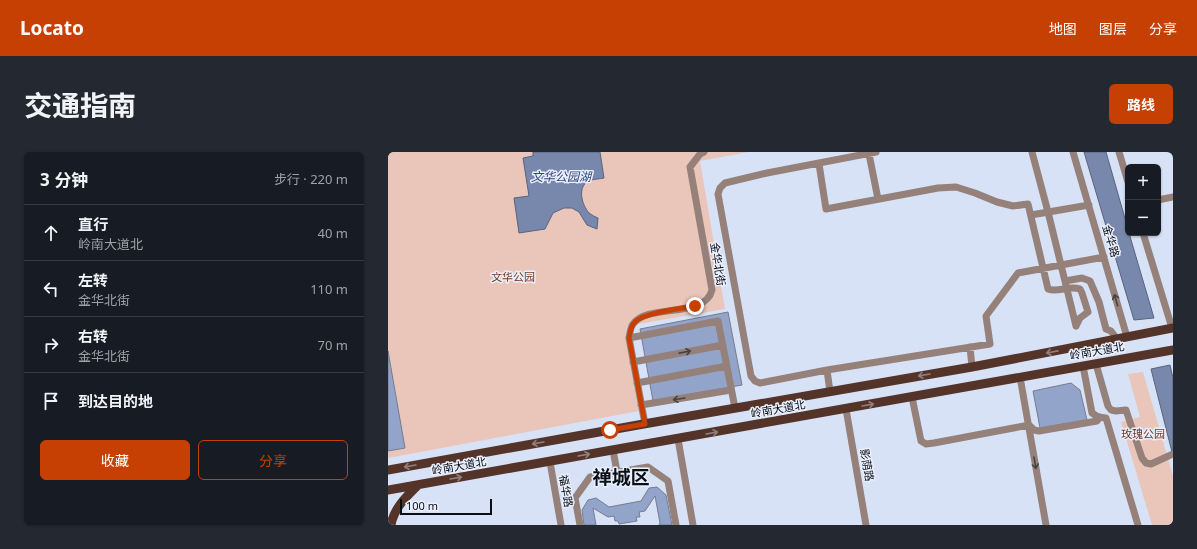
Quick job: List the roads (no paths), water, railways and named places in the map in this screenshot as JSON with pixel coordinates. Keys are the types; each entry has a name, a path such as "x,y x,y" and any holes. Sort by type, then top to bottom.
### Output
{"main road":[{"name":"岭南大道北","path":"388,470 972,367 1172,328"},
{"name":"岭南大道北","path":"388,490 1173,350"},
{"path":"391,525 392,517 402,502 418,485"}],"street":[{"name":"金华北街","path":"629,338 630,330 633,324 642,317 702,304 711,296 712,290 690,167 700,154 704,152"},
{"path":"1032,152 1048,212 1065,284 1076,326 1080,318 1088,312 1080,289 1065,284"},
{"name":"金华路","path":"1073,152 1127,337"},
{"path":"1118,152 1125,173"},
{"path":"878,199 873,153 768,173 725,183 720,188 718,194 751,376 755,381 760,383 827,370 990,344 986,316 1018,273 1104,257"},
{"path":"820,164 826,209 938,188 956,187 997,202 1013,206 1028,204 1048,289 1052,290 1082,278 1090,281 1099,302 1106,329 1111,331 1117,339"},
{"path":"1161,199 1173,197"},
{"path":"1031,215 1089,205"},
{"path":"1144,236 1172,328"},
{"path":"645,424 629,338 718,321 735,408"},
{"path":"633,362 723,345"},
{"path":"970,347 972,367"},
{"path":"1096,364 1108,406 1111,410"},
{"path":"637,383 727,366"},
{"path":"1084,366 1092,413 1103,418 1138,525"},
{"path":"827,370 830,392"},
{"path":"1020,377 1046,525"},
{"path":"641,405 731,390"},
{"path":"912,397 921,441 926,444 1029,425"},
{"name":"影荫路","path":"846,409 866,525"},
{"path":"1029,425 1034,430 1039,431 1097,421 1103,418 1111,410 1126,410 1142,458 1146,463 1151,464 1171,454"},
{"path":"678,439 693,525"},
{"path":"614,450 617,472"},
{"name":"福华路","path":"550,462 561,525"},
{"path":"580,525 575,498 590,477 648,467 668,481 676,525"}],"water":[{"name":"文华公园湖","path":"533,152 600,152 604,178 588,181 582,192 586,210 598,218 597,229 587,225 579,212 572,208 564,208 553,213 545,229 519,233 514,198 529,196 523,158 533,156"},
{"path":"1084,152 1106,152 1125,218 1125,236 1130,236 1154,318 1134,320"},
{"path":"1170,365 1173,378 1173,456 1151,369"}],"district":[{"name":"禅城区","path":"621,477"}],"park label":[{"name":"文华公园","path":"513,277"},
{"name":"玫瑰公园","path":"1143,434"}]}
